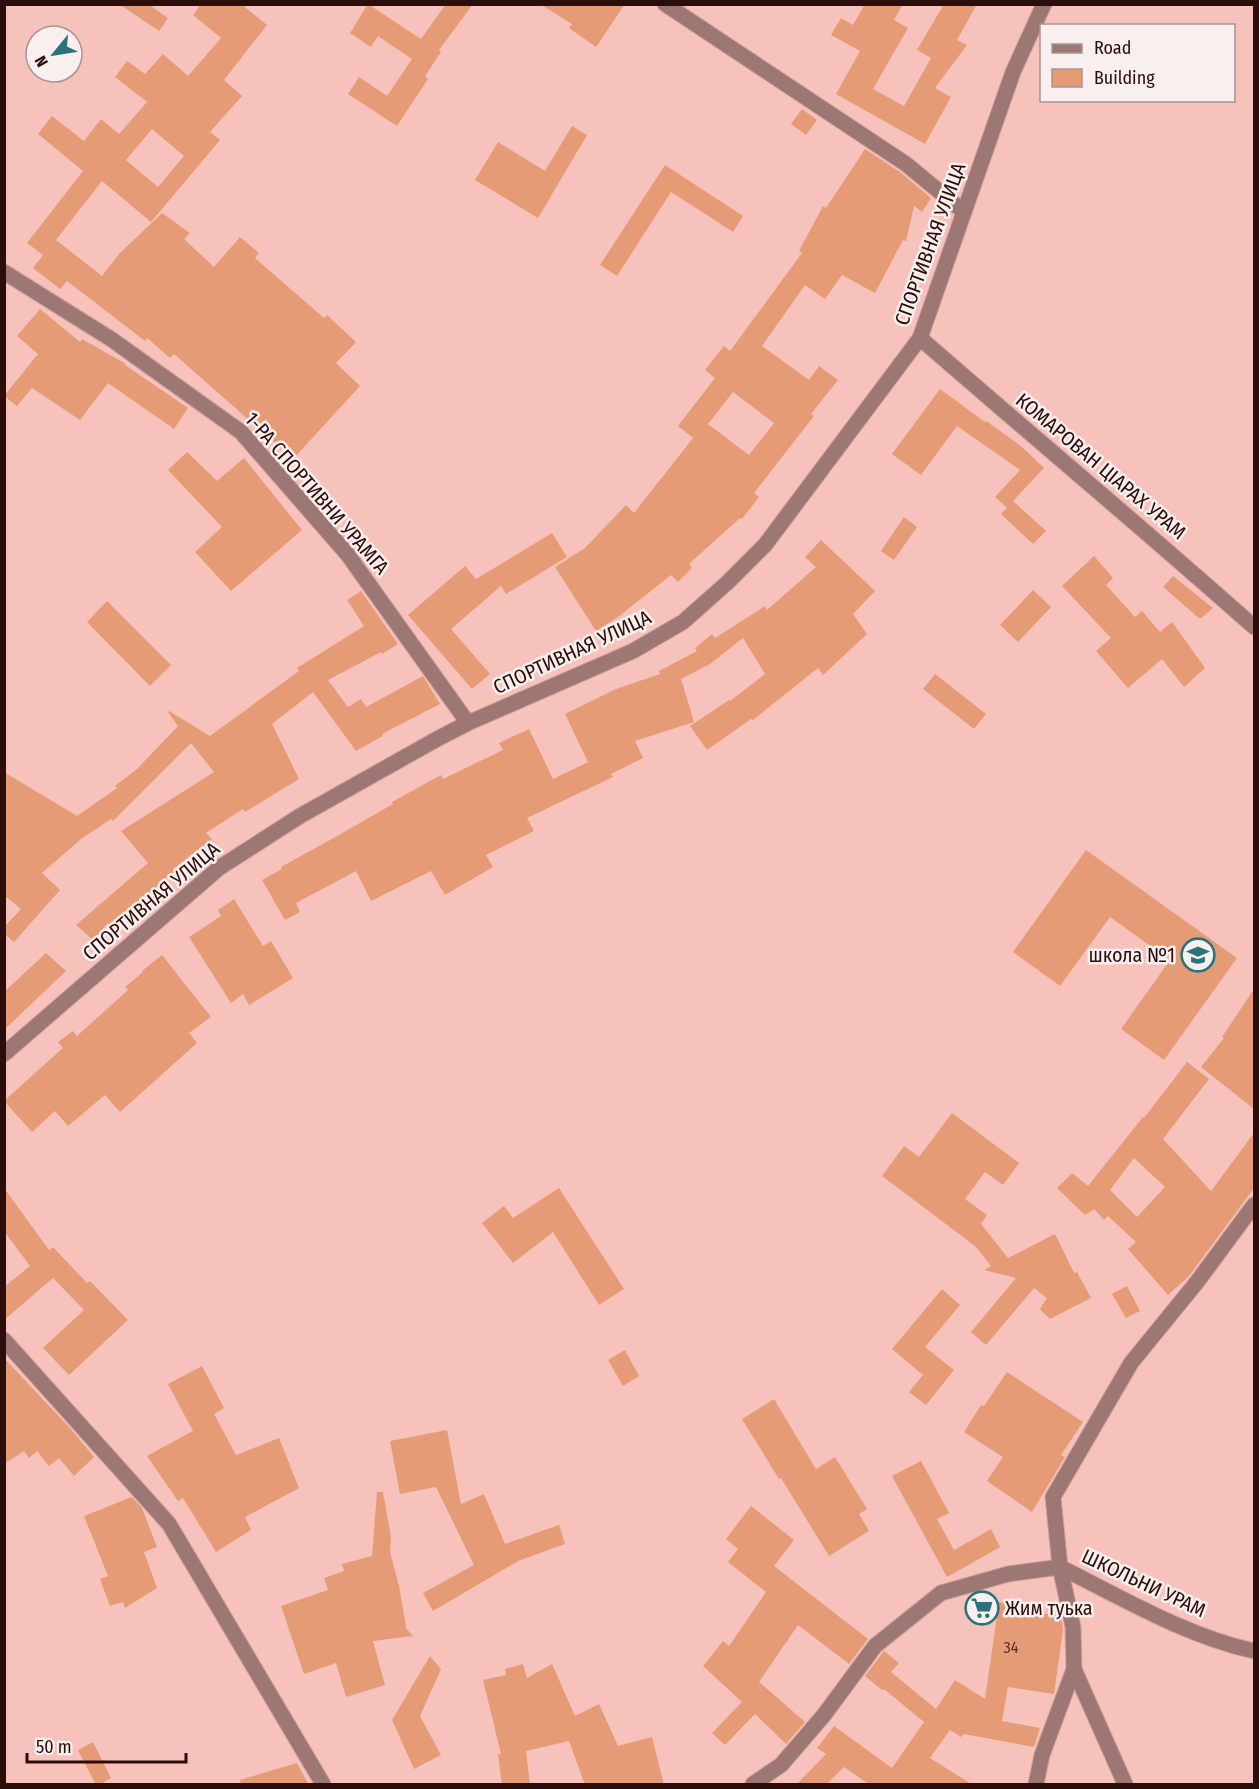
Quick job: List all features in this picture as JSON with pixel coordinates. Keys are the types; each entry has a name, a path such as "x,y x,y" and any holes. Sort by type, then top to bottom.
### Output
{"street":[{"path":"665,4 906,164 964,212"},
{"name":"СПОРТИВНАЯ УЛИЦА","path":"4,1054 219,868 300,816 468,723 633,651 683,622 765,545 920,338 1013,72 1044,4"},
{"name":"1-РА СПОРТИВНИ УРАМГА","path":"4,272 111,339 241,432 348,555 468,723"},
{"name":"КОМАРОВАН ЦIАРАХ УРАМ","path":"920,338 1158,541 1254,627"},
{"path":"753,1785 781,1765 824,1715 875,1646 941,1593 1008,1574 1060,1567 1053,1497 1131,1363 1197,1282 1254,1205"},
{"path":"4,1340 170,1524 323,1785"},
{"name":"ШКОЛЬНИ УРАМ","path":"1060,1567 1175,1624 1236,1647 1254,1651"},
{"name":"ШКОЛЬНИ УРАМ","path":"1036,1785 1042,1755 1074,1669 1073,1627 1060,1567"},
{"path":"1074,1669 1125,1785"}],"building":[{"path":"119,4 148,4 168,18 159,31"},
{"path":"201,4 241,4 267,25 224,80 242,96 210,132 220,140 151,222 102,181 56,240 102,276 119,254 162,213 190,233 184,239 214,267 240,237 259,253 255,258 324,318 327,315 356,342 336,363 360,386 293,459 174,354 170,358 147,338 145,341 67,281 60,289 33,268 43,255 27,243 83,171 38,134 52,116 84,141 101,119 119,134 147,102 115,77 127,61 145,74 163,54 188,76 221,38 193,15","holes":["152,129 184,156 158,187 126,160"]},
{"path":"368,4 421,39 446,4 473,4 439,50 441,52 425,76 428,79 397,126 348,94 359,77 387,96 412,59 378,36 371,47 350,33"},
{"path":"540,4 625,4 596,47 569,28 572,24"},
{"path":"865,4 903,4 894,20 908,28 873,89 904,106 931,58 917,50 944,4 977,4 957,40 967,45 935,88 951,97 925,144 836,94 860,51 831,35 841,18 853,25"},
{"path":"802,109 817,120 806,135 791,124"},
{"path":"572,126 587,135 538,218 475,180 498,142 545,171"},
{"path":"865,149 900,172 931,198 922,212 914,206 906,241 903,240 875,293 842,275 825,299 805,285 762,346 809,380 819,366 838,380 811,414 814,416 754,493 759,497 742,519 740,518 689,564 692,568 678,582 671,575 618,617 596,631 555,567 585,548 626,505 634,513 693,438 678,426 715,378 705,370 724,346 730,351 802,253 799,251 823,206 826,208","holes":["733,392 774,423 749,455 708,424"]},
{"path":"665,165 743,216 733,232 671,192 617,276 600,265"},
{"path":"40,309 80,342 82,339 126,364 188,408 174,429 108,383 80,420 32,388 17,406 4,396 38,354 17,336"},
{"path":"940,389 1021,446 1044,468 1013,501 1046,531 1033,544 1001,514 1007,508 995,497 1020,470 957,426 921,475 892,454"},
{"path":"187,452 217,481 244,458 302,530 231,591 195,552 222,527 168,470"},
{"path":"904,517 917,527 894,560 881,551"},
{"path":"552,533 567,557 506,594 501,586 451,629 490,674 472,689 408,615 465,566 476,579"},
{"path":"821,540 875,591 853,614 867,634 823,675 818,668 753,720 751,719 707,750 690,726 730,701 765,674 743,638 710,664 681,679 694,722 635,741 643,758 611,774 613,777 527,818 534,831 486,855 493,867 445,895 431,871 371,901 356,871 296,903 300,912 285,920 262,880 441,775 443,779 503,750 499,743 529,729 553,779 588,762 565,714 616,689 660,674 659,671 697,651 695,648 712,634 715,638 765,606 767,610 816,567 805,557"},
{"path":"1094,556 1113,578 1106,585 1135,617 1142,611 1160,632 1172,622 1205,668 1184,687 1162,659 1128,688 1096,651 1111,638 1062,586"},
{"path":"1173,576 1213,608 1200,619 1163,587"},
{"path":"1033,590 1051,607 1018,642 1000,625"},
{"path":"361,591 398,644 328,680 348,707 361,699 366,707 423,676 440,704 382,734 383,736 356,751 313,692 272,724 299,779 245,812 243,809 206,833 212,839 173,869 175,871 111,927 108,923 93,940 76,925 148,863 121,831 214,772 191,743 113,821 111,819 81,839 42,873 60,890 14,942 4,934 4,927 21,909 4,895 4,772 77,816 117,788 115,786 137,769 178,726 169,711 210,736 299,671 297,668 364,626 347,600"},
{"path":"107,601 171,665 150,686 87,622"},
{"path":"935,674 986,714 974,729 923,689"},
{"name":"школа №1","path":"1086,850 1237,958 1164,1060 1121,1029 1170,960 1110,917 1060,986 1013,952"},
{"path":"234,899 263,946 271,941 293,978 249,1005 243,994 231,1003 189,937 221,916 218,910"},
{"path":"46,953 66,971 4,1030 4,992"},
{"path":"162,955 211,1017 189,1033 197,1043 120,1112 105,1095 68,1126 55,1111 32,1132 4,1101 63,1048 58,1042 73,1031 77,1036 128,990 125,987"},
{"path":"1254,989 1254,1109 1201,1067 1224,1038 1222,1037"},
{"path":"1187,1062 1209,1079 1163,1139 1211,1191 1254,1133 1254,1188 1189,1276 1168,1295 1128,1249 1136,1242 1108,1216 1104,1220 1094,1209 1085,1215 1057,1188 1072,1173 1088,1186","holes":["1134,1158 1165,1187 1137,1217 1110,1190"]},
{"path":"952,1113 1019,1163 1003,1185 985,1172 965,1199 987,1215 981,1224 1008,1258 1055,1234 1074,1273 1077,1272 1091,1298 1050,1319 1040,1309 1047,1298 1034,1288 986,1345 971,1332 1016,1278 984,1270 991,1266 975,1246 882,1176 904,1146 919,1157"},
{"path":"4,1188 49,1250 53,1247 87,1283 90,1281 128,1320 69,1375 43,1348 84,1310 53,1278 4,1320 4,1287 30,1266 4,1231"},
{"path":"559,1188 624,1289 599,1305 553,1232 513,1263 482,1223 504,1206 513,1218"},
{"path":"1127,1286 1140,1311 1126,1318 1112,1294"},
{"path":"942,1289 960,1305 925,1347 954,1370 926,1405 909,1392 923,1375 892,1349"},
{"path":"625,1350 639,1376 623,1386 608,1360"},
{"path":"4,1358 94,1457 74,1476 59,1458 49,1466 37,1451 29,1458 24,1451 4,1464"},
{"path":"202,1366 224,1408 214,1414 236,1455 279,1438 299,1488 245,1517 251,1530 216,1552 183,1498 178,1501 147,1456 193,1431 168,1384"},
{"path":"1007,1372 1083,1422 1061,1455 1065,1457 1032,1512 987,1481 1003,1457 964,1432 981,1405 984,1406"},
{"path":"774,1399 816,1469 835,1457 867,1509 859,1514 869,1531 829,1556 742,1419"},
{"path":"447,1430 461,1504 484,1494 505,1544 559,1525 565,1544 518,1561 433,1611 423,1593 474,1565 436,1487 400,1494 390,1441"},
{"path":"921,1461 949,1513 937,1519 954,1550 991,1529 1000,1547 947,1577 892,1476"},
{"path":"377,1492 383,1492 391,1537 390,1552 399,1586 405,1627 413,1636 373,1641 385,1685 346,1697 336,1663 304,1674 281,1606 328,1590 324,1578 344,1571 342,1564 372,1556"},
{"path":"132,1497 142,1508 157,1547 144,1552 157,1588 125,1608 123,1602 110,1606 100,1579 108,1576 84,1516"},
{"path":"751,1506 794,1540 774,1566 868,1639 849,1664 798,1625 759,1682 805,1722 786,1744 755,1714 725,1745 712,1733 742,1702 703,1666 723,1641 729,1646 766,1592 728,1562 738,1549 726,1539"},
{"name":"Жим туька","path":"970,1599 994,1600 993,1617 969,1615"},
{"path":"999,1602 1022,1606 1021,1610 1061,1616 1063,1630 1054,1694 1008,1687 1002,1721 1040,1728 1034,1747 964,1734 961,1737 950,1730 930,1758 973,1785 870,1785 844,1767 826,1785 796,1785 826,1754 817,1748 834,1726 892,1768 924,1722 865,1676 884,1651 899,1663 891,1672 936,1709 955,1680 985,1699"},
{"path":"430,1656 441,1669 420,1716 441,1755 414,1769 392,1720"},
{"path":"523,1664 527,1678 552,1664 575,1716 599,1704 618,1746 652,1737 664,1785 585,1785 569,1741 526,1751 530,1785 502,1785 498,1754 501,1754 483,1680 506,1675 505,1669"},
{"path":"93,1742 111,1778 99,1785 96,1785 78,1750"},
{"path":"297,1763 309,1785 241,1785 240,1780"}],"place":[{"name":"школа №1","path":"1198,955"},
{"name":"Жим туька","path":"982,1608"}]}
